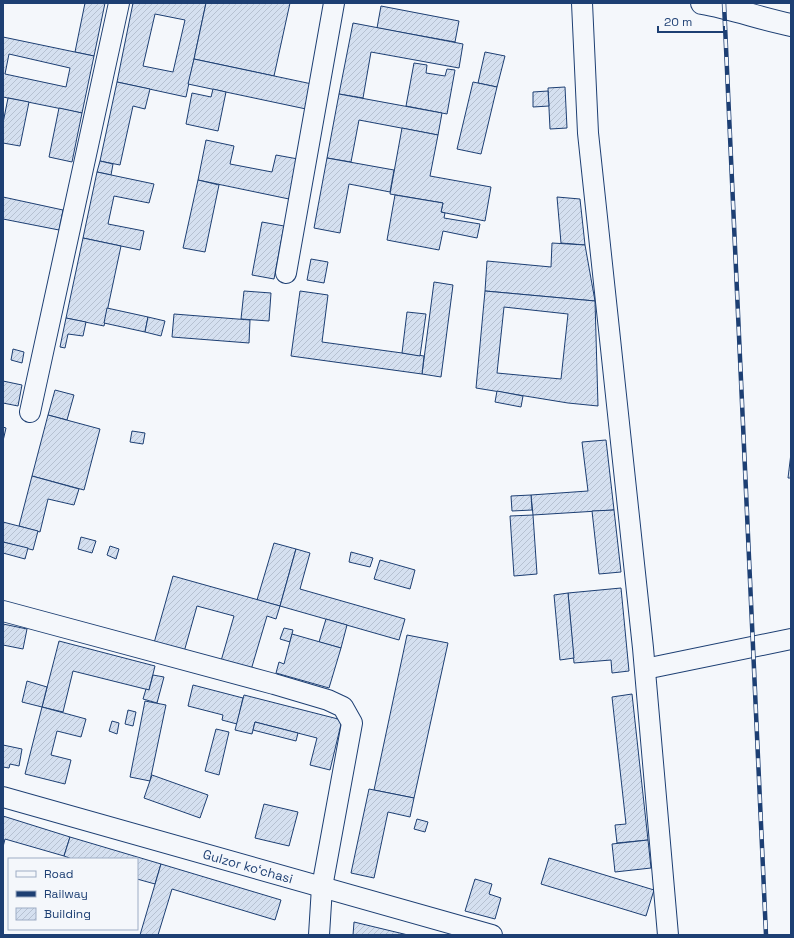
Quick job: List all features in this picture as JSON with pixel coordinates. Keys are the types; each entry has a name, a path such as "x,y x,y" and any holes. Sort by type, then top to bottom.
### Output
{"main road":[{"path":"702,3 724,7 791,25"}],"street":[{"path":"30,412 119,3"},
{"path":"286,273 334,3"},
{"path":"582,3 588,133 645,669 668,935"},
{"path":"3,611 274,684 328,700 343,707 352,723 322,887 320,935"},
{"path":"645,669 791,639"},
{"name":"Gulzor koʻchasi","path":"3,796 492,935"}],"building":[{"path":"85,3 105,3 94,56 75,52"},
{"path":"133,3 206,3 186,97 117,82","holes":["155,14 185,20 173,72 143,66"]},
{"path":"206,3 290,3 274,76 194,59"},
{"path":"381,6 459,21 455,42 377,28"},
{"path":"353,23 463,44 459,68 371,52 363,98 339,94"},
{"path":"3,37 94,56 82,113 3,97","holes":["9,54 70,68 66,87 5,74"]},
{"path":"485,52 505,56 497,87 478,83"},
{"path":"194,59 312,84 306,109 188,84"},
{"path":"414,63 427,65 426,73 445,76 447,69 455,70 447,114 406,106"},
{"path":"117,82 150,89 145,109 133,106 120,165 100,161"},
{"path":"473,82 497,87 481,154 457,149"},
{"path":"565,87 567,128 550,129 548,88"},
{"path":"213,89 226,92 218,131 186,124 192,93 211,97"},
{"path":"548,91 549,106 533,107 533,92"},
{"path":"339,94 442,113 438,135 359,120 351,162 327,158"},
{"path":"8,98 29,102 20,146 3,143 3,123"},
{"path":"59,108 82,113 72,162 49,157"},
{"path":"402,128 438,135 430,176 491,187 485,221 441,212 443,203 390,194"},
{"path":"206,140 234,146 230,164 272,172 276,155 298,159 289,199 198,180"},
{"path":"327,158 394,170 390,192 349,184 340,233 314,228"},
{"path":"100,161 113,164 111,175 97,172"},
{"path":"97,172 154,184 149,203 114,196 108,224 144,231 140,250 83,238"},
{"path":"198,180 219,185 205,252 183,248"},
{"path":"395,195 443,203 441,212 445,213 444,218 480,224 477,238 443,231 439,250 387,240"},
{"path":"3,197 63,210 59,230 3,219"},
{"path":"557,197 580,199 585,245 561,243"},
{"path":"262,222 284,226 274,279 252,275"},
{"path":"83,238 121,246 104,326 66,318"},
{"path":"552,243 585,245 595,301 485,291 487,261 551,267"},
{"path":"311,259 328,262 324,283 307,280"},
{"path":"434,282 453,285 441,377 422,374"},
{"path":"244,291 271,293 269,321 241,319"},
{"path":"300,291 328,295 322,342 424,356 422,374 291,356"},
{"path":"485,291 595,301 598,406 568,403 476,388","holes":["504,307 568,314 561,379 497,373"]},
{"path":"107,308 148,317 145,332 104,323"},
{"path":"407,312 426,314 420,356 402,353"},
{"path":"174,314 250,320 249,343 172,337"},
{"path":"148,317 165,321 161,336 145,332"},
{"path":"66,318 86,322 83,336 68,334 65,348 60,347"},
{"path":"13,349 24,352 22,363 11,360"},
{"path":"3,381 22,385 18,406 3,403"},
{"path":"55,390 74,395 67,420 48,415"},
{"path":"497,391 523,396 521,407 495,402"},
{"path":"48,415 100,429 84,490 32,476"},
{"path":"3,427 6,428 3,441"},
{"path":"132,431 145,433 143,444 130,442"},
{"path":"606,440 614,510 533,515 531,495 588,491 582,442"},
{"path":"791,453 791,478 788,478"},
{"path":"32,476 79,489 74,505 48,499 40,532 19,526"},
{"path":"531,495 532,510 512,511 511,496"},
{"path":"614,510 621,572 599,574 592,511"},
{"path":"533,515 537,574 514,576 510,516"},
{"path":"3,522 38,531 33,550 3,542"},
{"path":"81,537 96,541 92,553 78,549"},
{"path":"3,542 28,548 25,559 3,553"},
{"path":"274,543 296,549 280,606 257,600"},
{"path":"110,546 119,549 116,559 107,555"},
{"path":"296,549 310,553 300,589 405,619 399,640 280,606"},
{"path":"351,552 373,558 370,567 349,562"},
{"path":"380,560 415,570 410,589 374,579"},
{"path":"173,576 280,606 276,619 267,616 251,670 221,661 234,616 197,606 184,652 154,643"},
{"path":"621,588 629,671 612,673 611,660 574,663 568,593"},
{"path":"568,593 574,658 560,660 554,595"},
{"path":"326,619 347,625 341,648 319,642"},
{"path":"3,624 27,629 23,649 3,645"},
{"path":"284,628 293,630 290,642 280,639"},
{"path":"292,634 341,648 329,688 276,673 279,662 284,664"},
{"path":"407,635 448,643 414,798 374,790"},
{"path":"59,641 155,666 149,690 73,671 63,712 42,707"},
{"path":"153,675 164,677 157,703 143,699 146,689 149,690"},
{"path":"27,681 47,687 42,707 22,702"},
{"path":"193,685 243,698 237,724 222,720 223,715 188,706"},
{"path":"632,694 648,840 617,843 615,825 626,824 612,697"},
{"path":"244,695 342,720 330,770 310,765 317,738 255,722 252,734 235,730"},
{"path":"145,701 166,705 150,781 130,777"},
{"path":"42,707 86,719 81,737 57,731 51,755 71,760 65,784 25,774"},
{"path":"128,710 136,712 133,726 125,724"},
{"path":"112,721 119,723 117,734 109,731"},
{"path":"255,722 298,733 296,741 253,730"},
{"path":"216,729 229,732 219,775 205,771"},
{"path":"3,745 22,749 19,766 10,764 9,768 3,767"},
{"path":"152,775 208,795 200,818 144,798"},
{"path":"369,789 414,798 410,817 388,812 374,878 351,873"},
{"path":"264,804 298,812 289,846 255,838"},
{"path":"3,816 70,837 64,856 5,839 3,847"},
{"path":"417,819 428,822 425,832 414,829"},
{"path":"70,837 161,864 155,884 138,879 138,858 69,858 64,856"},
{"path":"648,840 651,868 615,872 612,844"},
{"path":"549,858 654,890 646,916 541,884"},
{"path":"161,864 281,900 275,920 172,889 158,935 140,935"},
{"path":"475,879 492,884 489,894 501,898 495,919 465,911"},
{"path":"354,922 408,935 353,935"}],"railway":[{"path":"724,3 766,935"}]}
